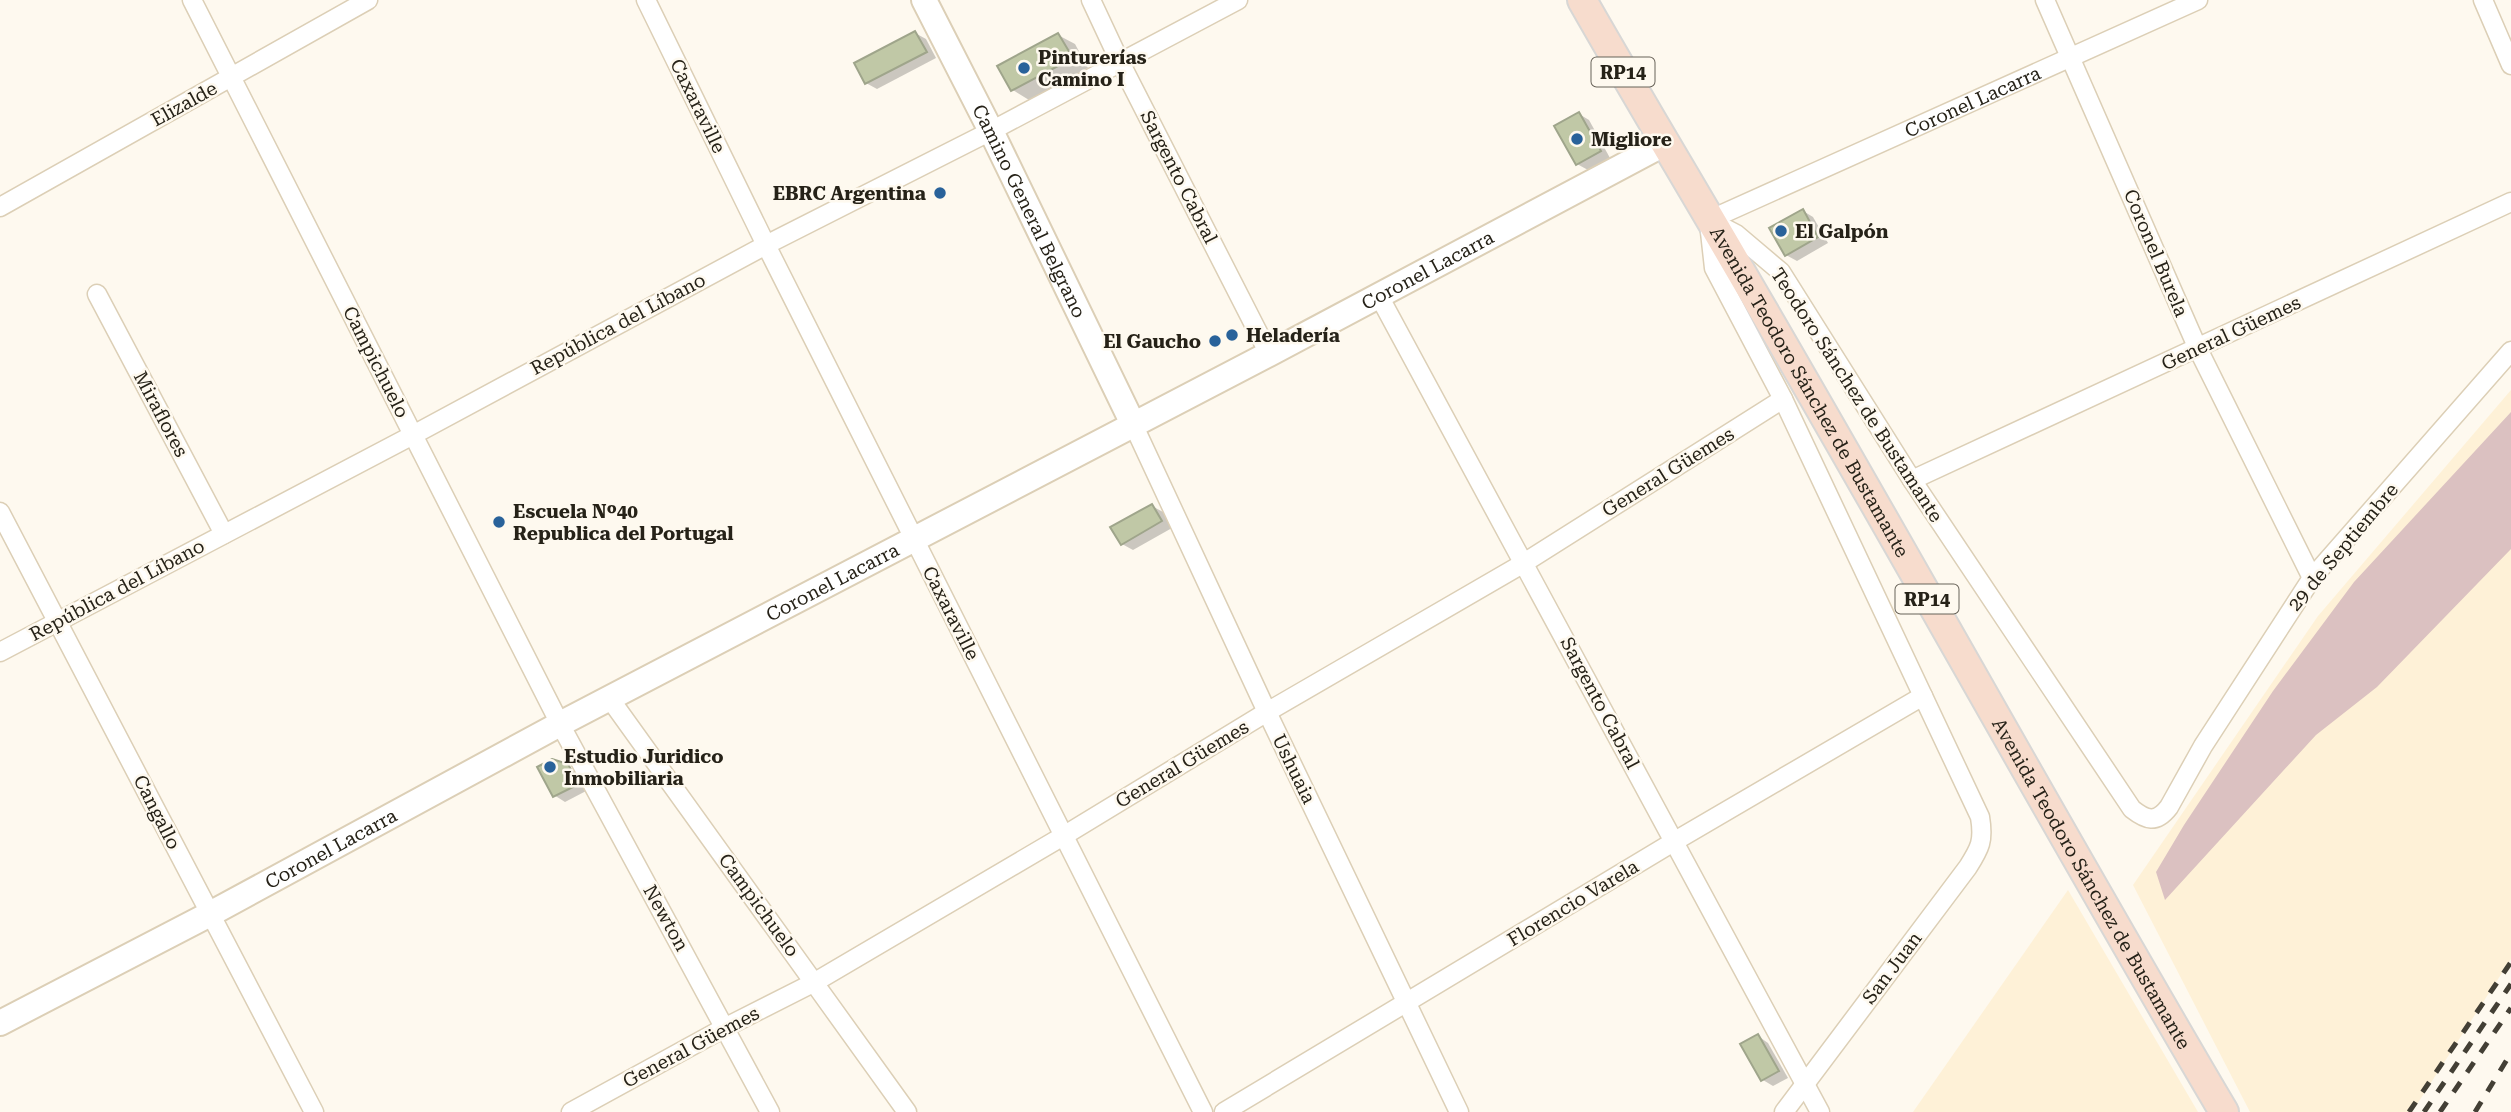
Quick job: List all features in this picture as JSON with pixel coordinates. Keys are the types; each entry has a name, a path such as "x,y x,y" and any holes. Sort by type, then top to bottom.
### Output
{"main road":[{"name":"Avenida Teodoro Sánchez de Bustamante","path":"1582,0 2107,914 2224,1112"}],"street":[{"name":"Campichuelo","path":"192,0 560,724"},
{"name":"Elizalde","path":"0,207 368,0"},
{"name":"Caxaraville","path":"646,0 766,245 1203,1112"},
{"name":"Camino General Belgrano","path":"924,0 991,131 1133,424"},
{"name":"Sargento Cabral","path":"1091,0 1269,354"},
{"name":"República del Líbano","path":"0,652 413,435 766,245 991,131 1238,0"},
{"name":"Coronel Burela","path":"2045,0 2198,349 2312,578"},
{"name":"Coronel Lacarra","path":"1709,219 2198,0"},
{"path":"2483,0 2511,65"},
{"name":"Coronel Lacarra","path":"0,1023 210,914 560,724 1269,354 1664,144"},
{"name":"General Güemes","path":"1912,480 2511,202"},
{"path":"1709,219 1714,268 1783,400 1923,696"},
{"name":"Teodoro Sánchez de Bustamante","path":"1709,219 1735,234 1781,272 1912,480 2132,809 2146,820"},
{"name":"Miraflores","path":"97,294 224,534"},
{"name":"Sargento Cabral","path":"1378,296 1820,1112"},
{"name":"29 de Septiembre","path":"2146,820 2162,816 2169,807 2203,747 2312,578 2511,351"},
{"name":"General Güemes","path":"571,1112 726,1027 815,982 1267,712 1524,563 1783,400"},
{"name":"Ushuaia","path":"1133,424 1267,712 1459,1112"},
{"name":"Cangallo","path":"0,512 314,1112"},
{"name":"San Juan","path":"1784,1112 1982,845 1980,817 1923,696"},
{"name":"Florencio Varela","path":"1224,1112 1675,841 1923,696"},
{"name":"Campichuelo","path":"610,699 907,1112"},
{"name":"Newton","path":"560,724 770,1112"}],"shaded area":[{"path":"2511,390 2511,959 2412,1112 2250,1112 2133,885 2318,616"},
{"path":"2511,412 2511,549 2377,687 2316,735 2165,900 2156,872 2273,691 2354,582"},
{"path":"2068,890 2198,1112 1913,1112"}],"building":[{"path":"915,31 927,52 865,84 854,63"},
{"path":"1058,33 1073,58 1011,91 997,66"},
{"name":"Migliore","path":"1579,112 1601,151 1576,165 1554,126"},
{"path":"1803,209 1818,237 1785,256 1769,228"},
{"path":"1152,504 1162,521 1121,545 1110,527"},
{"path":"552,759 568,764 579,784 553,797 537,767"},
{"path":"1758,1034 1779,1071 1761,1081 1740,1044"}],"railway":[{"path":"2409,1112 2511,962"},
{"path":"2424,1112 2511,984"},
{"path":"2440,1112 2511,1008"},
{"path":"2475,1112 2511,1053"}],"place":[{"name":"Pinturerías Camino I","path":"1024,68"},
{"name":"Migliore","path":"1577,139"},
{"name":"EBRC Argentina","path":"940,193"},
{"name":"El Galpón","path":"1781,231"},
{"name":"Heladería","path":"1232,335"},
{"name":"El Gaucho","path":"1215,341"},
{"name":"Escuela Nº40 Republica del Portugal","path":"499,522"},
{"name":"Estudio Juridico Inmobiliaria","path":"550,767"}]}
